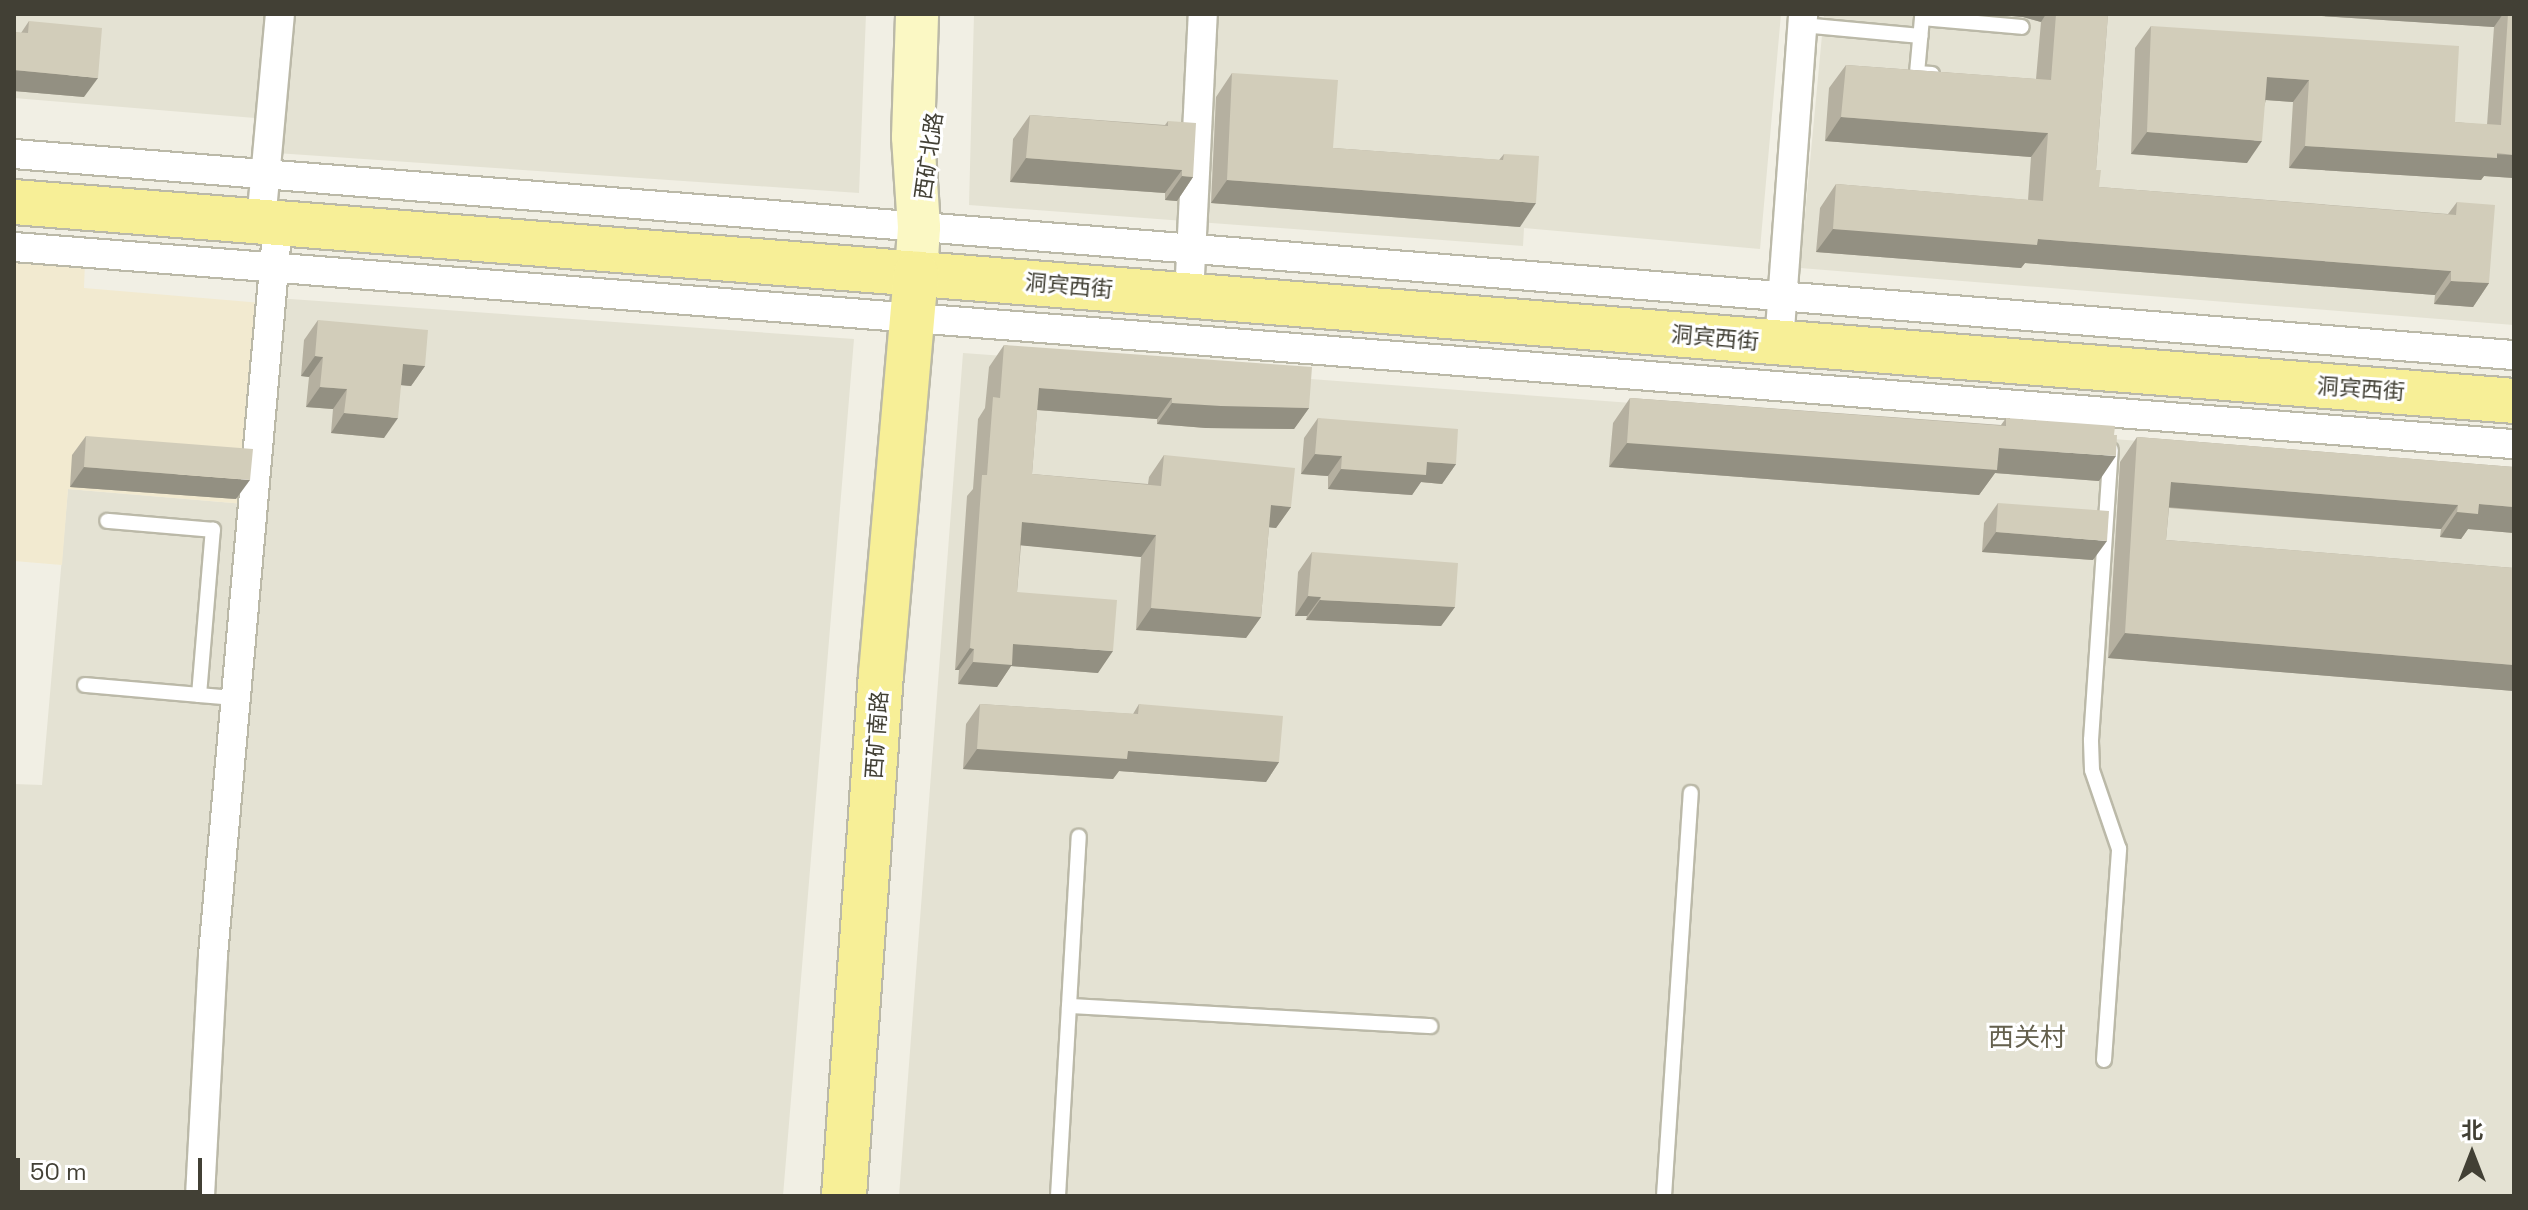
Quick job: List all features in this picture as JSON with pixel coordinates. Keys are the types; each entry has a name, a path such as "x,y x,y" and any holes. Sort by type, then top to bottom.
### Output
{"main road":[{"name":"西矿北路","path":"917,14 913,137 919,227"},
{"name":"西矿北路","path":"919,227 935,137 940,14"},
{"name":"洞宾西街","path":"14,202 1779,343 2115,391 2514,401"},
{"path":"916,274 919,227"},
{"name":"西矿南路","path":"844,1196 881,674 916,274"}],"street":[{"path":"200,1196 213,955 273,269 266,174 280,14"},
{"path":"1189,296 1203,14"},
{"path":"1779,343 1803,20"},
{"path":"14,154 2514,355"},
{"path":"14,247 913,317 2115,391 2514,444"}],"lane":[{"path":"1946,76 1917,73 1922,18 2022,27"},
{"path":"1803,20 1920,36"},
{"path":"2104,1060 2119,849 2092,770 2091,740 2115,391"},
{"path":"107,521 213,530 199,695"},
{"path":"85,685 235,698"},
{"path":"1664,1196 1691,793"},
{"path":"1058,1196 1079,837"},
{"path":"1069,1006 1430,1026"}],"shaded area":[{"path":"14,14 264,14 255,118 14,98"},
{"path":"288,14 866,14 859,193 276,153"},
{"path":"974,14 1781,14 1760,249 1524,228 1523,246 969,205"},
{"path":"1824,14 2514,14 2514,325 1800,268"},
{"path":"14,255 85,261 84,288 262,303 245,504 68,489 62,565 14,561"},
{"path":"276,298 854,339 783,1196 14,1196 14,784 42,785 68,489 245,504"},
{"path":"963,353 2514,469 2514,1196 899,1196"}],"building":[{"path":"2056,14 2108,14 2096,170 2101,170 2099,187 2456,215 2457,202 2495,205 2489,283 2451,281 2451,271 2038,239 2037,245 1833,229 1836,184 2043,201 2048,133 1841,117 1846,65 2051,80"},
{"path":"2508,14 2514,14 2514,155 2497,153 2497,158 2305,146 2309,80 2267,77 2262,141 2147,132 2151,26 2459,46 2455,122 2501,125"},
{"path":"29,21 102,28 98,78 14,70 14,32 28,33"},
{"path":"1232,73 1338,80 1333,148 1503,160 1504,154 1539,156 1536,203 1227,180"},
{"path":"1030,115 1168,126 1168,121 1196,123 1193,177 1182,176 1182,170 1026,158"},
{"path":"318,320 428,330 425,366 403,364 398,418 344,413 347,389 320,387 323,357 315,356"},
{"path":"1004,345 1312,367 1309,408 1172,403 1172,398 1039,388 1032,474 1161,486 1164,455 1295,468 1291,507 1271,505 1261,617 1151,608 1156,535 1022,522 1017,592 1117,600 1113,651 1013,644 1012,665 973,662 974,649 970,648 982,475 987,475 993,397 1000,398"},
{"path":"1630,398 2006,426 2006,418 2115,426 2116,456 1999,448 1997,470 1627,443"},
{"path":"1318,418 1458,429 1456,464 1427,462 1426,475 1341,469 1342,456 1315,454"},
{"path":"86,436 253,449 250,480 84,467"},
{"path":"2137,437 2514,467 2514,507 2479,504 2478,514 2457,512 2458,505 2171,482 2166,540 2514,568 2514,665 2125,633"},
{"path":"1998,503 2109,511 2107,541 1996,532"},
{"path":"1312,552 1458,563 1455,607 1320,600 1321,597 1308,596"},
{"path":"980,704 1138,714 1139,704 1283,716 1279,762 1128,751 1127,759 977,749"}],"district":[{"name":"西关村","path":"2027,1038"}]}
